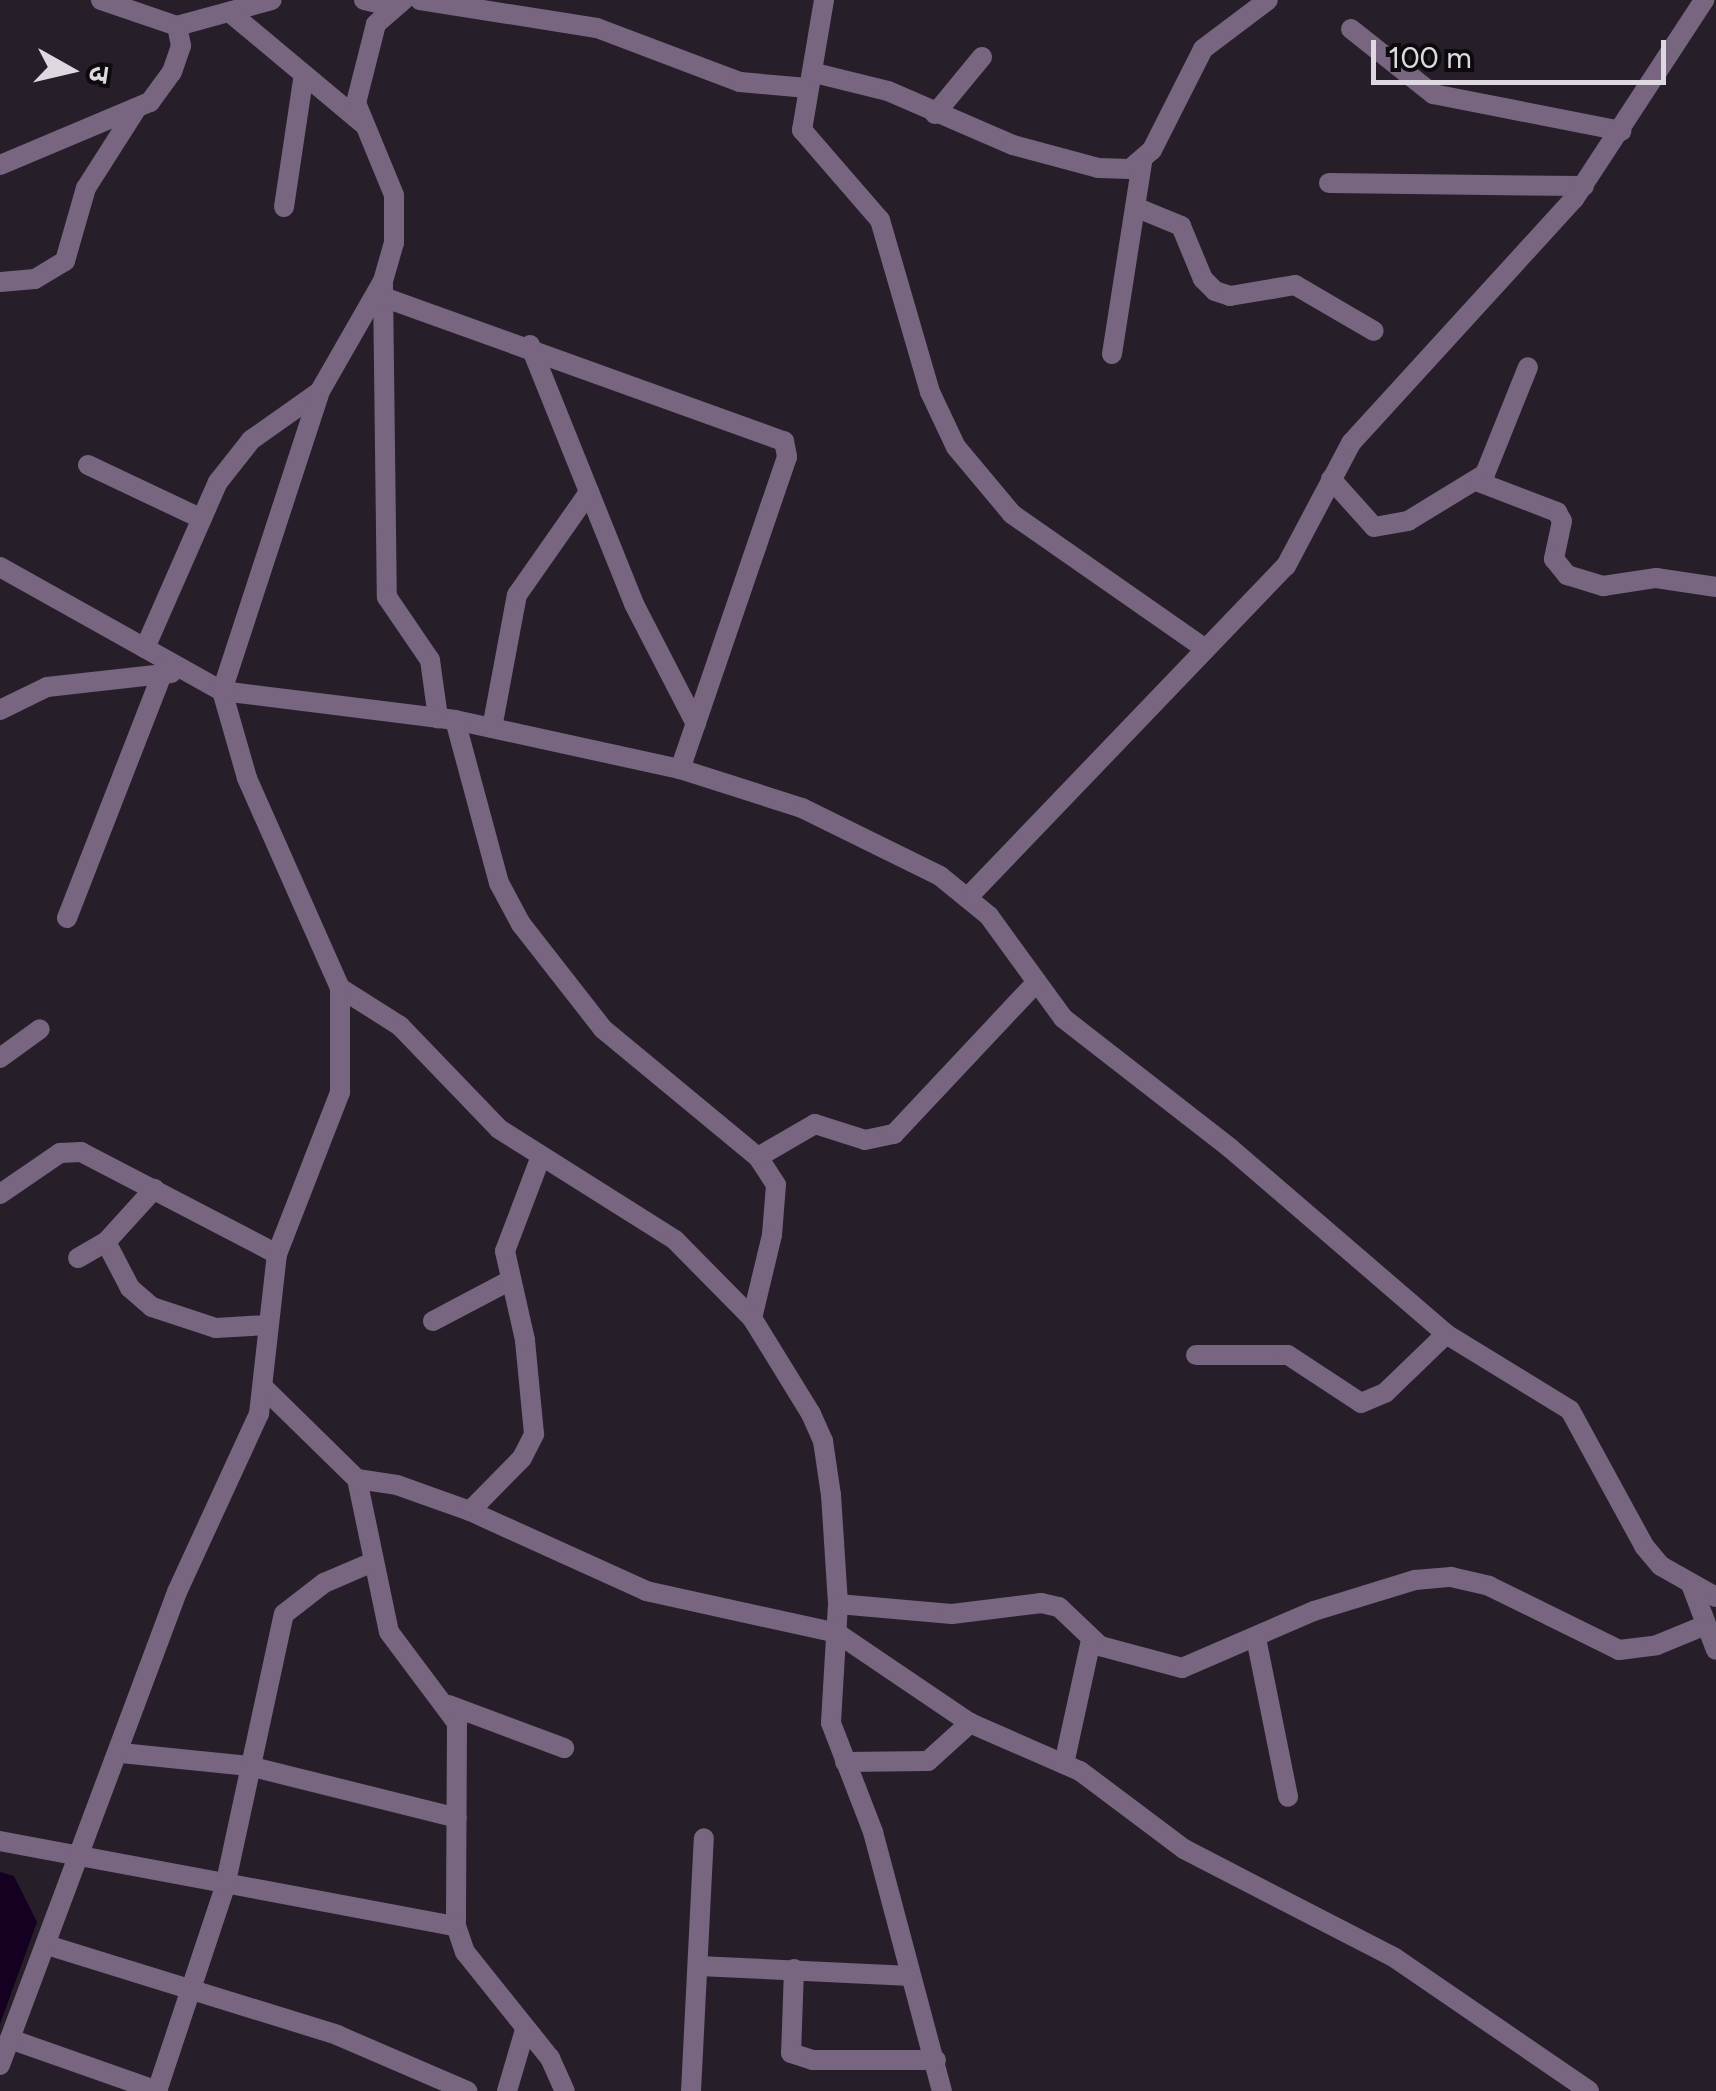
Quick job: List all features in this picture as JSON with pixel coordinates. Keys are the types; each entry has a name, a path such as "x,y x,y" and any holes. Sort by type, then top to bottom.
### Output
{"street":[{"path":"115,3 177,26 233,15 272,0"},
{"path":"364,0 399,4"},
{"path":"420,0 546,10 643,42 757,87 811,81 888,91 935,114 1098,168 1130,168 1142,162"},
{"path":"824,0 802,130 880,220 930,392 966,462 1012,514 1204,648"},
{"path":"1112,354 1142,162 1202,50 1268,0"},
{"path":"399,4 371,36 356,102 396,209 383,289 387,597 430,660 499,882 521,924 604,1029 758,1156 776,1185 776,1206 752,1318"},
{"path":"970,895 1286,566 1351,443 1584,186 1694,4"},
{"path":"233,15 304,80 364,124"},
{"path":"0,282 35,279 72,252 86,188 135,111 172,72 181,46 177,26"},
{"path":"1350,29 1432,94 1620,131"},
{"path":"935,114 982,57"},
{"path":"284,207 304,80"},
{"path":"0,165 135,111"},
{"path":"1328,183 1584,186"},
{"path":"1135,207 1181,226 1195,264 1216,291 1230,296 1295,285 1374,331"},
{"path":"383,289 784,440 787,457 680,769"},
{"path":"0,2066 82,1858 177,1592 266,1390 267,1325 277,1254 340,1092 340,988 246,778 222,692 320,391 383,289"},
{"path":"530,345 634,604 696,724"},
{"path":"1331,479 1362,520 1384,529 1476,480 1499,452 1528,367"},
{"path":"145,648 218,482 252,440 320,391"},
{"path":"88,465 200,518"},
{"path":"1476,480 1557,512 1560,572 1603,586 1656,578 1716,587"},
{"path":"492,728 518,595 590,492"},
{"path":"0,567 222,692 447,719 680,769 802,808 970,895 1034,985 1063,1018 1146,1082 1446,1334 1570,1410 1598,1452 1631,1529 1662,1566 1716,1598"},
{"path":"0,710 47,687 188,672"},
{"path":"67,918 162,674"},
{"path":"758,1156 816,1124 865,1140 894,1134 1034,985"},
{"path":"340,988 400,1026 470,1104 540,1159 654,1222 752,1318 823,1441 838,1604 828,1704 845,1762 873,1832 942,2091"},
{"path":"0,1058 40,1028"},
{"path":"0,1194 73,1151 277,1254"},
{"path":"470,1510 522,1458 534,1434 525,1340 507,1282 509,1236 540,1159"},
{"path":"78,1258 106,1242 154,1190"},
{"path":"106,1242 130,1288 152,1307 199,1325 267,1325"},
{"path":"432,1322 507,1282"},
{"path":"1196,1355 1288,1355 1360,1403 1385,1393 1446,1334"},
{"path":"266,1390 357,1479 373,1562 396,1648 449,1706 457,1722 456,1926 480,1977 550,2058 566,2091"},
{"path":"357,1479 398,1485 470,1510 646,1591 837,1633 970,1723 1064,1764 1184,1848 1396,1958 1588,2091"},
{"path":"10,2039 158,2091 194,1992 226,1886 248,1766 284,1614 324,1583 373,1562"},
{"path":"838,1604 952,1614 1040,1603 1059,1606 1091,1640 1182,1668 1330,1606 1415,1580 1450,1577 1489,1586 1619,1650 1658,1646 1703,1626"},
{"path":"1692,1587 1703,1626 1716,1650"},
{"path":"1256,1638 1288,1797"},
{"path":"1064,1764 1091,1640"},
{"path":"449,1706 564,1748"},
{"path":"845,1762 928,1761 970,1723"},
{"path":"121,1753 248,1766 456,1818"},
{"path":"691,2091 704,1838"},
{"path":"0,1841 456,1926"},
{"path":"46,1945 336,2035 467,2091"},
{"path":"698,1966 911,1976"},
{"path":"794,1969 791,2053 812,2060 936,2060"},
{"path":"507,2091 526,2030"}],"shaded area":[{"path":"0,1872 14,1876 37,1922 0,2024"}]}
